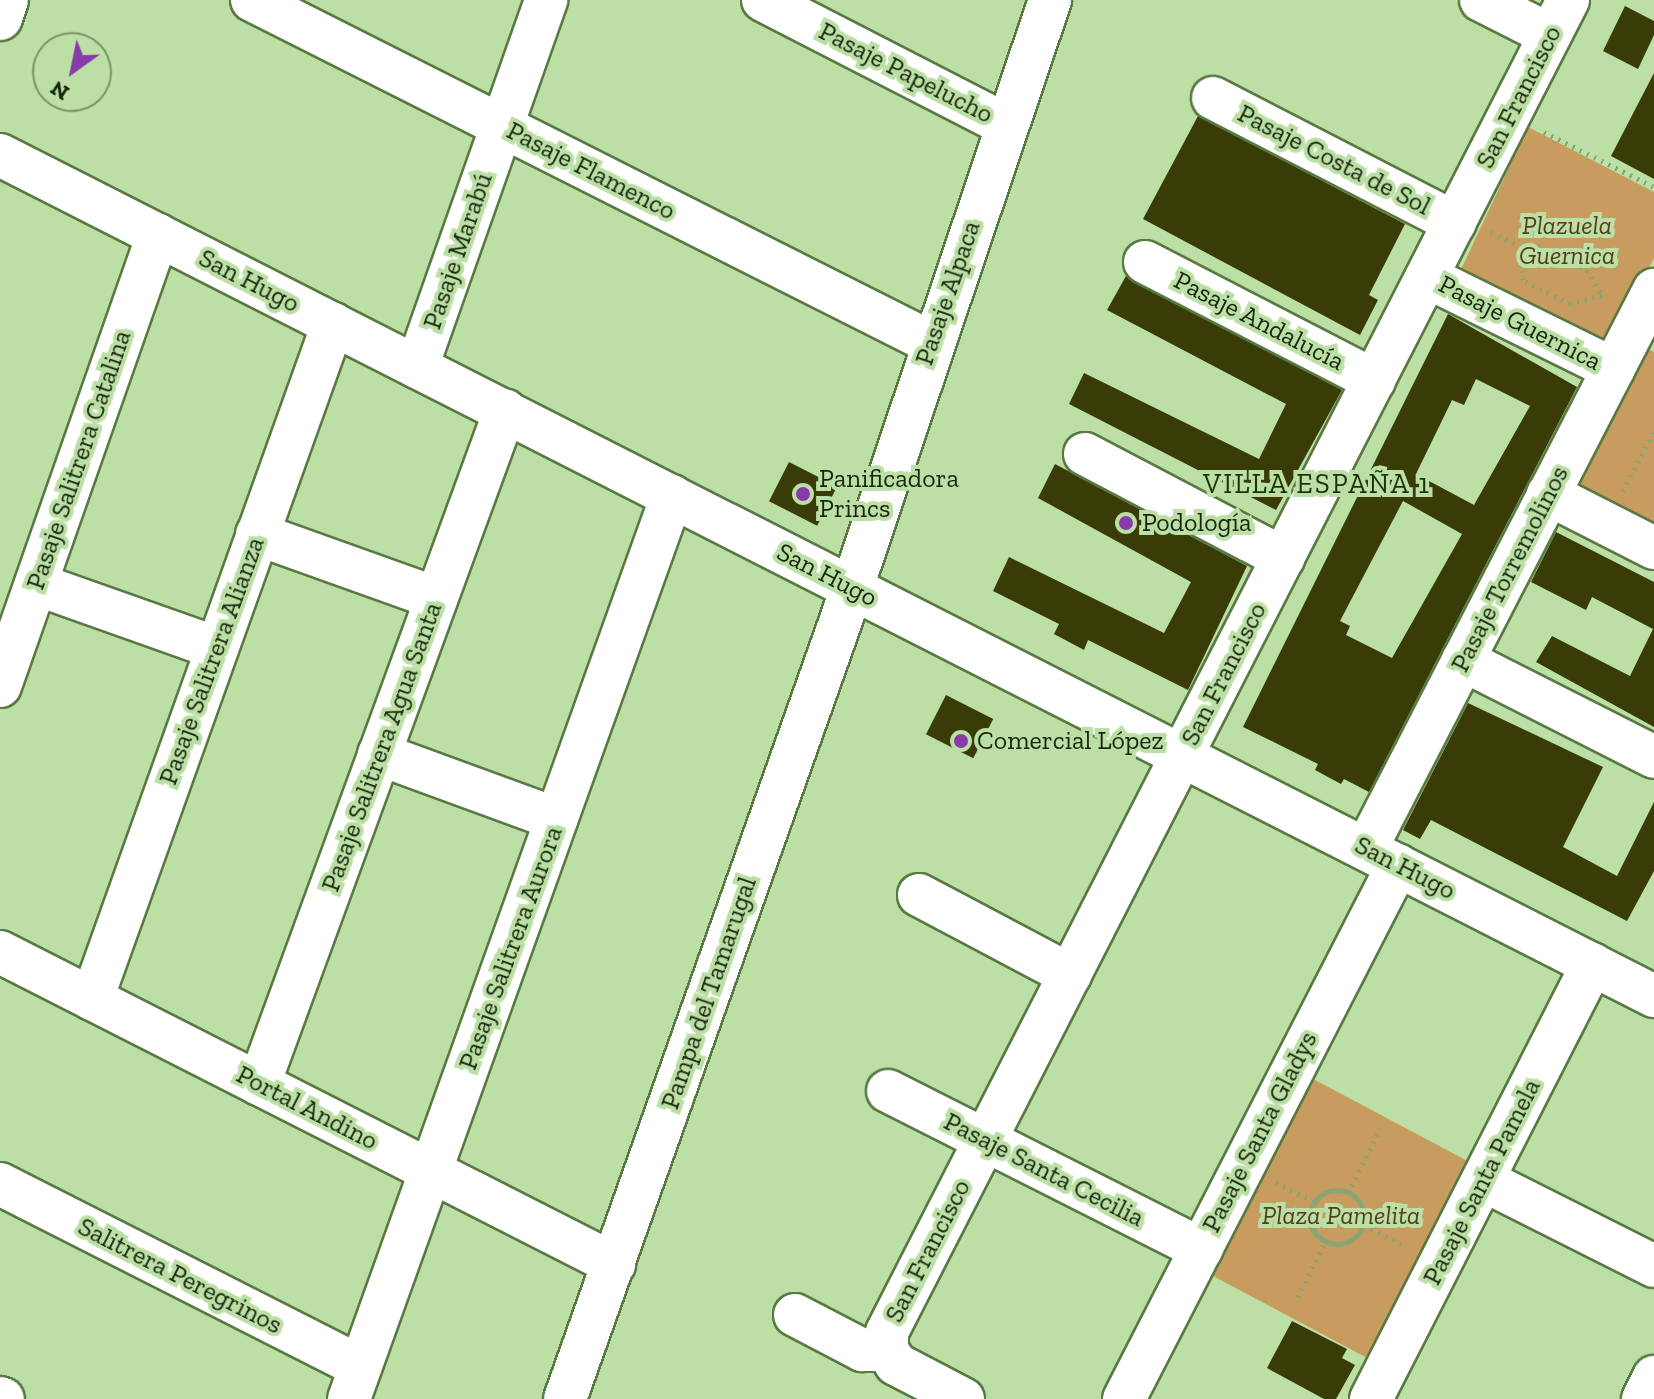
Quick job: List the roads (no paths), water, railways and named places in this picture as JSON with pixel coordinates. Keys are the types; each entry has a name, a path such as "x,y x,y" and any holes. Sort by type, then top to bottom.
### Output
{"main road":[{"path":"0,18 6,0"}],"street":[{"name":"Pasaje Flamenco","path":"252,0 930,342"},
{"name":"Pasaje Marabú","path":"417,367 546,0"},
{"name":"Pasaje Papelucho","path":"763,0 1006,125"},
{"name":"Pasaje Alpaca","path":"852,587 930,342 1050,0"},
{"path":"1481,0 1559,18"},
{"name":"San Francisco","path":"887,1350 887,1332 1559,18"},
{"name":"Pasaje Costa de Sol","path":"1213,98 1455,223"},
{"name":"San Hugo","path":"0,155 1654,996"},
{"name":"Pasaje Salitrera Catalina","path":"0,686 158,235"},
{"name":"Pasaje Andalucía","path":"1145,262 1374,380"},
{"name":"Pasaje Guernica","path":"1427,277 1613,369"},
{"name":"Pasaje Torremolinos","path":"1382,857 1463,660 1613,369 1644,333 1654,290"},
{"name":"Pasaje Salitrera Alianza","path":"92,999 333,324"},
{"name":"Pasaje Salitrera Agua Santa","path":"259,1084 505,411"},
{"path":"1085,454 1283,558"},
{"path":"1548,494 1654,548"},
{"name":"Pasaje Salitrera Aurora","path":"354,1383 672,496"},
{"path":"257,534 436,598"},
{"path":"36,584 217,648"},
{"name":"Pampa del Tamarugal","path":"565,1399 852,587"},
{"path":"1463,660 1654,757"},
{"path":"379,754 557,819"},
{"name":"Pasaje Santa Gladys","path":"1124,1399 1201,1249 1382,857"},
{"path":"919,895 1070,975"},
{"name":"Portal Andino","path":"0,952 614,1264"},
{"name":"Pasaje Santa Pamela","path":"1371,1399 1593,964"},
{"name":"Pasaje Santa Cecilia","path":"888,1091 1201,1249"},
{"path":"1483,1180 1654,1266"},
{"name":"Salitrera Peregrinos","path":"0,1184 354,1383"},
{"path":"795,1315 862,1350 887,1350 903,1369 963,1399"},
{"path":"1643,1399 1654,1377"}],"place":[{"name":"Panificadora Princs","path":"803,494"},
{"name":"Podología","path":"1126,523"},
{"name":"Comercial López","path":"961,741"}],"district":[{"name":"VILLA ESPAÑA 1","path":"1317,484"}],"park label":[{"name":"Plazuela Guernica","path":"1567,241"},
{"name":"Plaza Pamelita","path":"1341,1216"}]}
